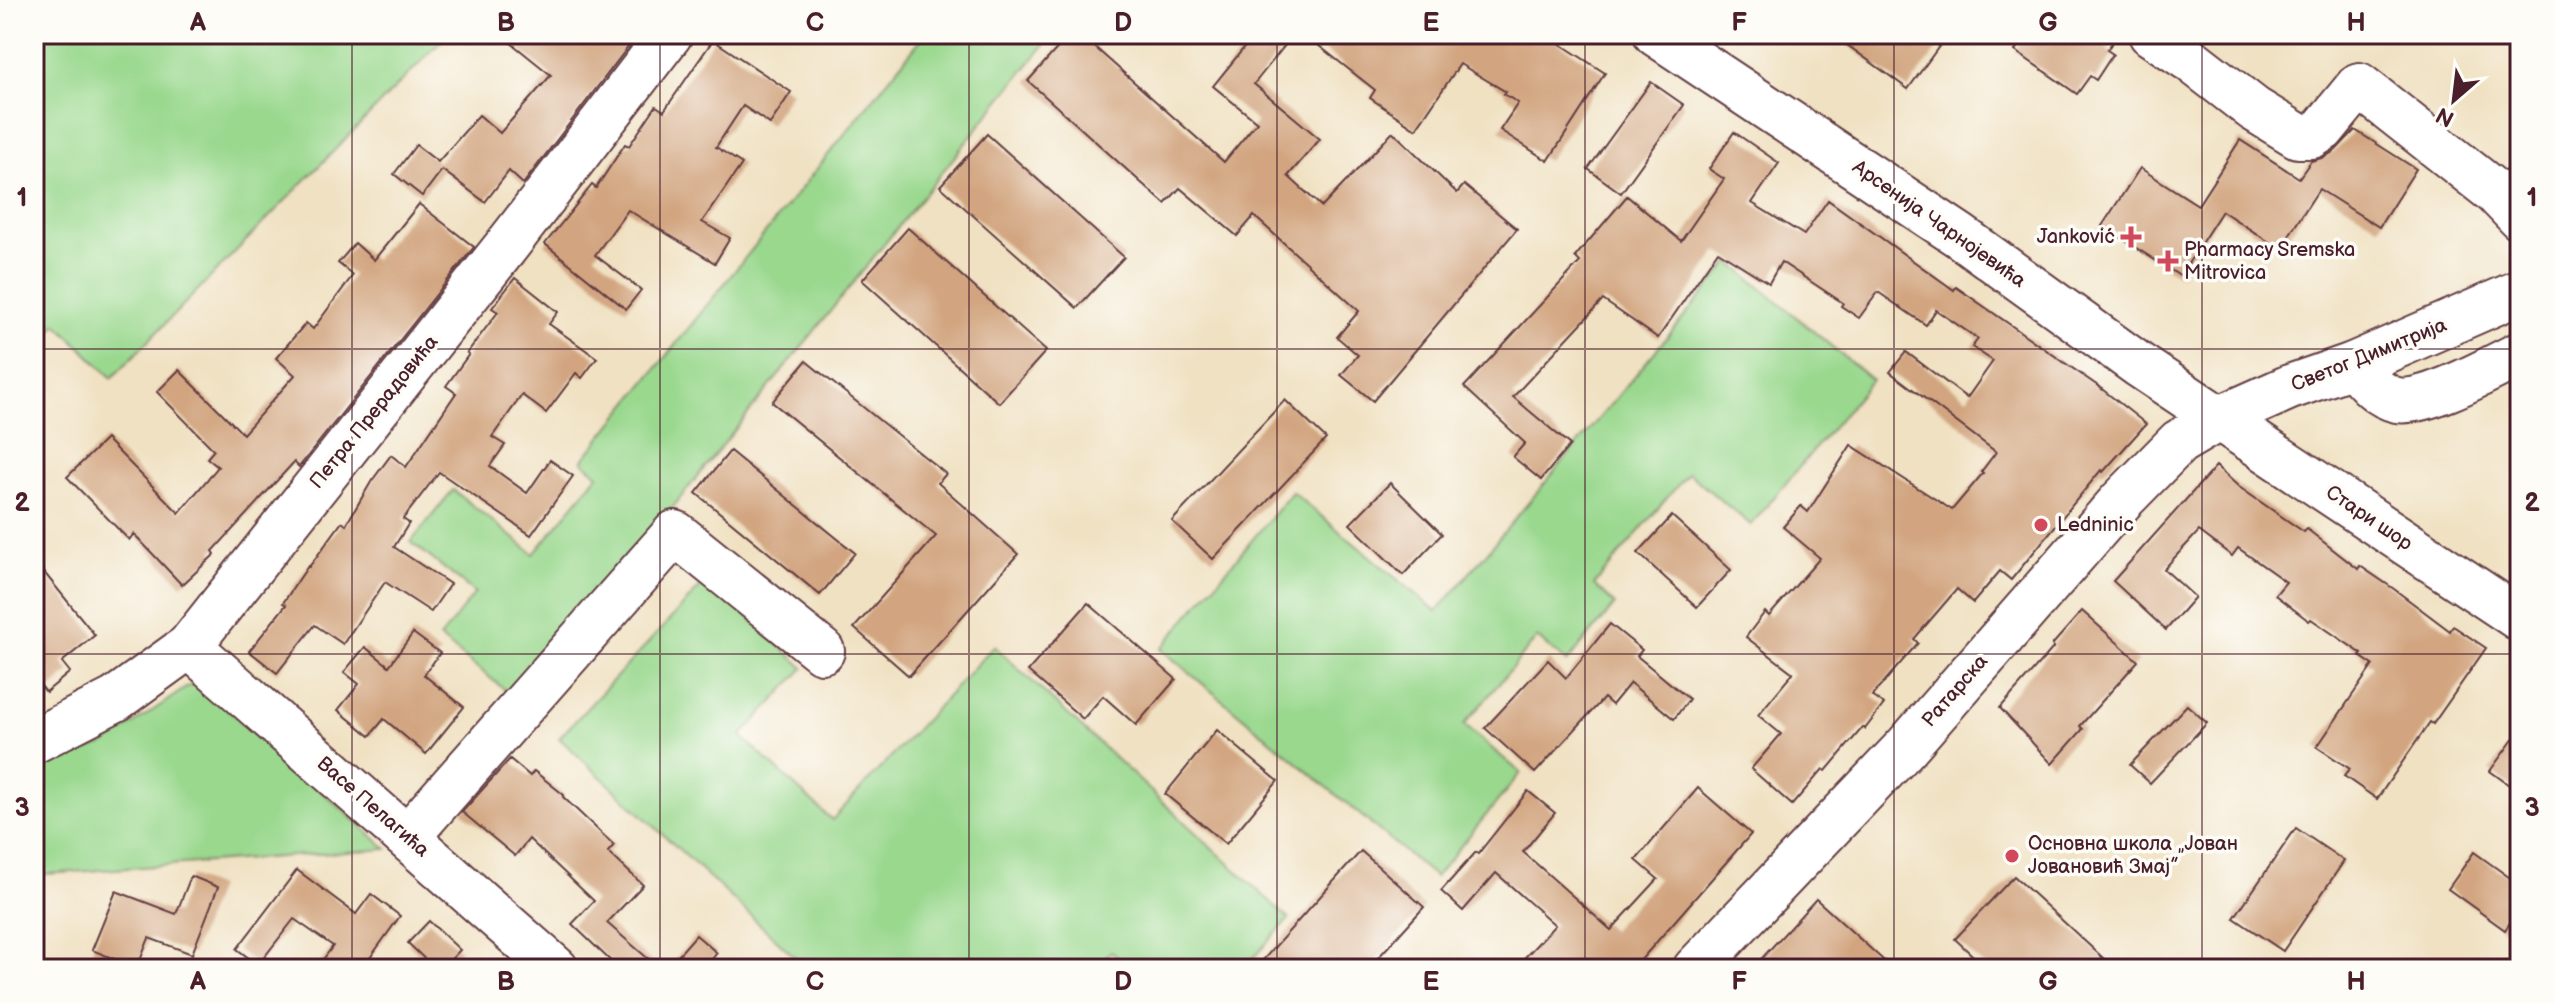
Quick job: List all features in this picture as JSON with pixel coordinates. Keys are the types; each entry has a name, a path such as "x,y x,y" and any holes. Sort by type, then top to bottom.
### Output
{"street":[{"name":"Петра Прерадовића","path":"34,741 116,699 189,646 670,34"},
{"path":"2151,34 2254,109 2298,136 2312,136 2323,129 2359,85 2508,205"},
{"name":"Арсенија Чарнојевића","path":"1665,36 1960,236 2218,419"},
{"name":"Светог Димитрија","path":"2218,419 2290,387 2353,365 2520,292"},
{"path":"2353,365 2373,388 2395,400 2420,400 2520,354"},
{"name":"Стари шор","path":"2218,419 2520,619"},
{"name":"Ратарска","path":"1695,969 1907,746 2121,501 2179,442 2218,419"},
{"path":"407,837 675,533 822,651"},
{"name":"Васе Пелагића","path":"189,646 556,969"}],"green space":[{"path":"34,34 448,34 112,378 57,324 34,348"},
{"path":"925,34 1053,34 518,700 440,638 475,593 411,542 453,490 534,554 598,475 582,461"},
{"path":"1730,262 1872,380 1751,525 1688,473 1594,585 1615,605 1567,662 1537,638 1464,725 1521,773 1435,877 1161,649 1292,492 1437,612"},
{"path":"708,579 804,668 741,736 832,820 994,646 1289,919 1243,969 1131,969 1111,951 1094,969 808,969 559,738"},
{"path":"196,681 387,849 34,875 34,769 104,744"}],"building":[{"path":"500,34 638,34 523,184 509,171 485,202 442,170 422,196 394,174 416,145 438,162 479,115 500,133 551,75"},
{"path":"1070,34 1080,34 1224,162 1257,122 1213,86 1255,34 1294,34 1254,84 1320,139 1288,176 1322,207 1393,132 1457,193 1464,185 1517,229 1373,401 1341,375 1358,355 1337,337 1359,311 1254,216 1237,236 1180,188 1165,204 1028,81"},
{"path":"1304,34 1545,34 1605,73 1548,161 1500,130 1518,103 1504,94 1506,92 1460,64 1416,129 1370,98 1375,90"},
{"path":"1832,34 1948,34 1908,89"},
{"path":"2026,34 2118,34 2107,50 2113,54 2096,80 2090,76 2077,94 2015,51"},
{"path":"713,40 791,92 770,124 743,106 716,147 742,164 702,222 730,238 715,263 628,210 595,255 641,290 626,309 545,244 592,185 596,188 625,144 629,146 656,106 664,111"},
{"path":"1651,82 1684,105 1621,193 1588,169"},
{"path":"2355,130 2416,169 2379,227 2319,189 2280,249 2222,211 2180,276 2102,226 2140,168 2198,205 2240,140 2299,178 2311,161 2336,150"},
{"path":"1734,132 1779,163 1752,203 1804,235 1828,200 1954,290 1956,287 2098,386 2146,424 2103,472 2101,470 2011,580 2000,571 1973,603 1957,589 1914,639 1918,643 1872,696 1884,704 1865,729 1863,727 1792,805 1751,769 1781,734 1758,715 1793,673 1746,637 1765,612 1769,616 1820,558 1783,527 1801,506 1808,512 1851,445 1952,510 1996,452 1890,372 1906,352 1967,398 1993,361 1972,347 1978,339 1936,310 1926,325 1878,292 1859,318 1841,306 1843,303 1781,262 1769,283 1718,251 1658,338 1603,300 1513,397 1570,445 1541,480 1513,457 1525,443 1464,387 1580,262 1575,257 1627,196 1681,241 1724,179 1709,169"},
{"path":"987,134 1124,257 1077,308 940,186"},
{"path":"419,204 474,247 299,467 294,462 213,551 215,554 182,585 134,534 129,540 67,477 106,439 179,513 218,467 207,458 214,450 157,392 179,370 243,434 295,375 276,358 306,323 313,329 353,275 338,263 355,243 374,260"},
{"path":"908,228 1046,351 999,403 862,280"},
{"path":"515,278 558,312 549,324 597,358 582,378 576,373 546,413 522,395 492,437 505,445 490,466 527,493 550,460 573,476 531,535 439,472 403,519 409,523 394,547 450,584 431,612 385,582 343,644 315,625 277,673 249,651 286,605 283,603 308,566 342,522 346,525 391,455 406,467 456,393 446,386 498,312 492,308"},
{"path":"806,361 946,474 938,483 1018,554 909,676 854,628 936,536 772,402"},
{"path":"1285,400 1326,439 1213,559 1172,521"},
{"path":"730,451 855,553 820,595 696,493"},
{"path":"2216,466 2239,487 2304,532 2307,529 2358,569 2360,566 2450,631 2453,626 2486,648 2377,799 2344,776 2350,769 2317,747 2373,665 2360,656 2362,654 2311,619 2309,621 2275,595 2286,582 2238,548 2232,556 2199,531 2164,569 2195,597 2166,630 2113,581"},
{"path":"1390,483 1442,534 1403,575 1350,524"},
{"path":"1672,516 1731,570 1697,607 1638,553"},
{"path":"34,560 95,635 62,662 70,672 46,692 34,677"},
{"path":"1088,603 1176,679 1136,725 1103,696 1083,719 1028,671"},
{"path":"2082,611 2138,661 2080,726 2083,729 2052,764 2000,708"},
{"path":"1610,624 1642,650 1637,656 1689,699 1674,719 1630,683 1612,705 1604,698 1535,773 1485,728 1548,660 1566,678"},
{"path":"413,633 440,653 424,675 464,707 426,754 384,719 370,736 338,710 359,684 344,672 365,647 389,666"},
{"path":"2187,705 2207,723 2150,783 2130,765"},
{"path":"1217,730 1278,781 1226,844 1165,794"},
{"path":"2520,730 2520,793 2490,771"},
{"path":"510,759 530,776 534,771 564,795 614,845 608,852 643,885 607,923 660,969 619,969 572,924 594,901 529,839 515,856 462,812"},
{"path":"1698,788 1751,834 1633,969 1514,969 1555,925 1496,873 1463,911 1441,891 1476,852 1478,854 1528,791 1555,813 1523,852 1611,930 1658,879 1636,860"},
{"path":"2296,828 2344,861 2283,951 2234,918"},
{"path":"1361,851 1424,907 1368,969 1255,969"},
{"path":"2474,852 2520,885 2520,931 2510,923 2505,930 2448,889"},
{"path":"297,870 356,914 371,894 400,916 362,969 316,969 333,946 294,919 258,965 237,949"},
{"path":"191,876 218,887 192,954 149,938 137,968 92,950 116,891 176,914"},
{"path":"2014,876 2115,969 1987,969 1955,939"},
{"path":"1816,899 1893,969 1752,969"},
{"path":"429,921 460,950 442,969 435,969 408,943"},
{"path":"696,935 717,953 704,969 666,969"}],"place":[{"name":"Janković","path":"2131,237"},
{"name":"Pharmacy Sremska Mitrovica","path":"2168,261"},
{"name":"Ledninic","path":"2041,525"},
{"name":"Основна школа „Јован Јовановић Змај”","path":"2012,856"}]}
